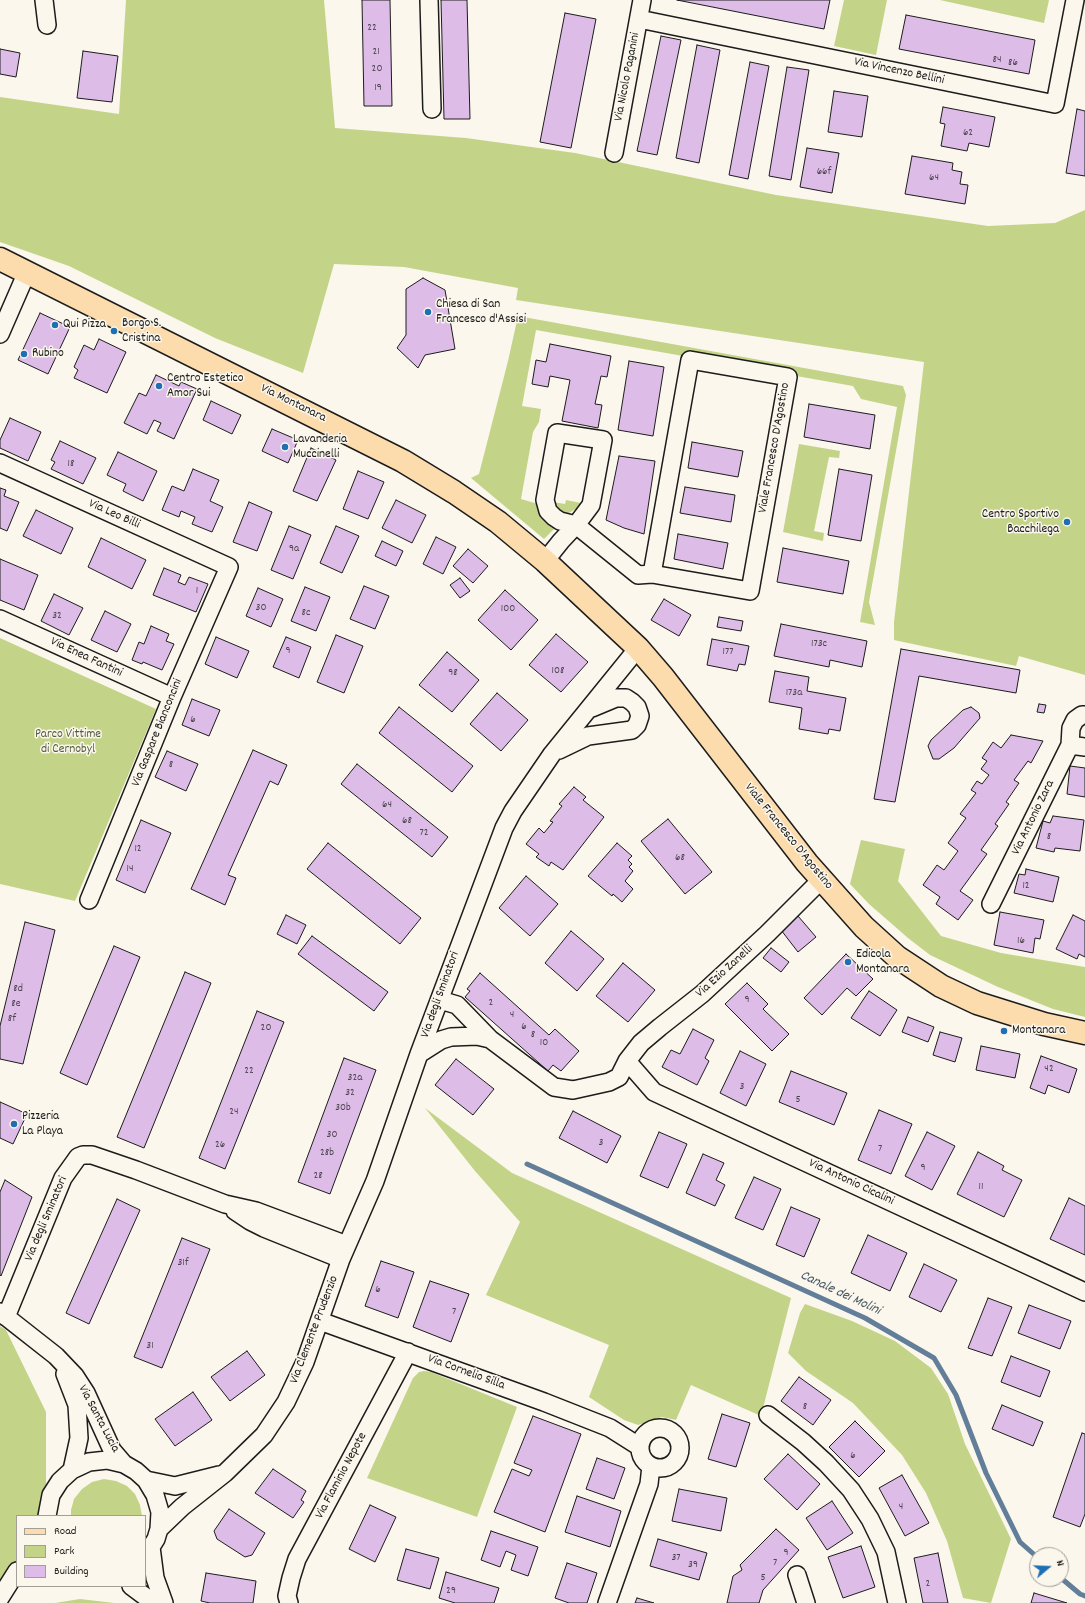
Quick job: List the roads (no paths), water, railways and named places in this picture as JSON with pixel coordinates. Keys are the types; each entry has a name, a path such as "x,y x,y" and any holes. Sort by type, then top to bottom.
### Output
{"main road":[{"name":"Via Montanara","path":"0,259 362,439 404,461 454,492"},
{"name":"Viale Francesco D'Agostino","path":"454,492 498,522 546,561 638,648 663,677 821,880 864,927 897,957 942,986 984,1006 1044,1024 1085,1033"}],"street":[{"path":"44,0 47,25"},
{"path":"429,0 432,109"},
{"name":"Via Nicolo Paganini","path":"614,154 642,0"},
{"name":"Via Vincenzo Bellini","path":"639,19 1055,104 1075,0"},
{"path":"0,334 27,272"},
{"name":"Viale Francesco D'Agostino","path":"546,561 561,541 576,525 591,504 603,440 557,433 545,500 548,511 560,522 576,525 638,575 652,574 750,591 788,377 690,360 652,574"},
{"name":"Via Leo Billi","path":"0,463 228,566"},
{"name":"Via Gaspare Bianconcini","path":"89,900 172,697 228,566"},
{"name":"Via Enea Fantini","path":"0,619 172,697"},
{"name":"Via degli Sminatori","path":"3,1314 63,1178 78,1157 92,1156 136,1170 225,1204 250,1222 267,1222 344,1252 375,1181 419,1054 504,828 513,810 552,754 591,708 638,648"},
{"name":"Via degli Sminatori","path":"552,754 588,736 632,730 637,725 640,716 637,707 626,698 616,698 591,708"},
{"name":"Via Antonio Zara","path":"991,904 1077,746 1071,728 1076,720 1082,715 1085,715"},
{"name":"Via Ezio Zanelli","path":"627,1061 641,1043 660,1026 702,994 767,934 821,880"},
{"path":"440,1000 457,1005 490,1039 554,1087 573,1090 587,1087 603,1073 627,1061"},
{"path":"419,1054 441,1040 451,1037 477,1036 490,1039"},
{"name":"Via Antonio Cicalini","path":"627,1061 654,1092 1085,1292"},
{"name":"Via Clemente Prudenzio","path":"159,1529 182,1507 224,1473 264,1435 286,1402 305,1362 344,1252"},
{"name":"Via Santa Lucia","path":"3,1314 56,1356 75,1376 86,1393 112,1450 124,1464"},
{"name":"Via Cornelio Silla","path":"320,1321 408,1352 643,1440 643,1458 656,1467"},
{"name":"Via Flaminio Nepote","path":"289,1603 288,1596 291,1578 297,1559 408,1352"},
{"name":"Via Santa Lucia","path":"56,1356 67,1377 77,1405 79,1438 72,1470"},
{"path":"768,1415 804,1442 851,1490 870,1519 886,1552 896,1603"},
{"path":"607,1603 656,1467 668,1466 677,1458 680,1445 678,1439 669,1430 663,1428 657,1428 643,1440"},
{"name":"Via Santa Lucia","path":"47,1514 51,1495 60,1481 72,1470 89,1462 107,1460 124,1464 136,1471 146,1480 155,1495 160,1512 159,1529 148,1551 155,1578 164,1603"},
{"name":"Via Clemente Prudenzio","path":"146,1480 175,1486 224,1473"},
{"path":"0,1597 16,1573"},
{"path":"797,1575 806,1603"},
{"path":"0,1597 17,1587"},
{"path":"132,1587 154,1603"}],"waterway":[{"name":"Canale dei Molini","path":"527,1164 865,1318 934,1358 956,1395 986,1473 1020,1542 1029,1550"},
{"name":"Canale dei Molini","path":"1069,1585 1080,1594 1085,1596"}],"place":[{"name":"Chiesa di San Francesco d'Assisi","path":"428,312"},
{"name":"Qui Pizza","path":"55,325"},
{"name":"Borgo S. Cristina","path":"114,331"},
{"name":"Rubino","path":"24,354"},
{"name":"Centro Estetico Amor Sui","path":"159,386"},
{"name":"Lavanderia Muccinelli","path":"285,447"},
{"name":"Centro Sportivo Bacchilega","path":"1067,522"},
{"name":"Edicola Montanara","path":"848,962"},
{"name":"Montanara","path":"1004,1031"},
{"name":"Pizzeria La Playa","path":"14,1124"}],"park label":[{"name":"Parco Vittime di Cernobyl","path":"68,742"}]}
